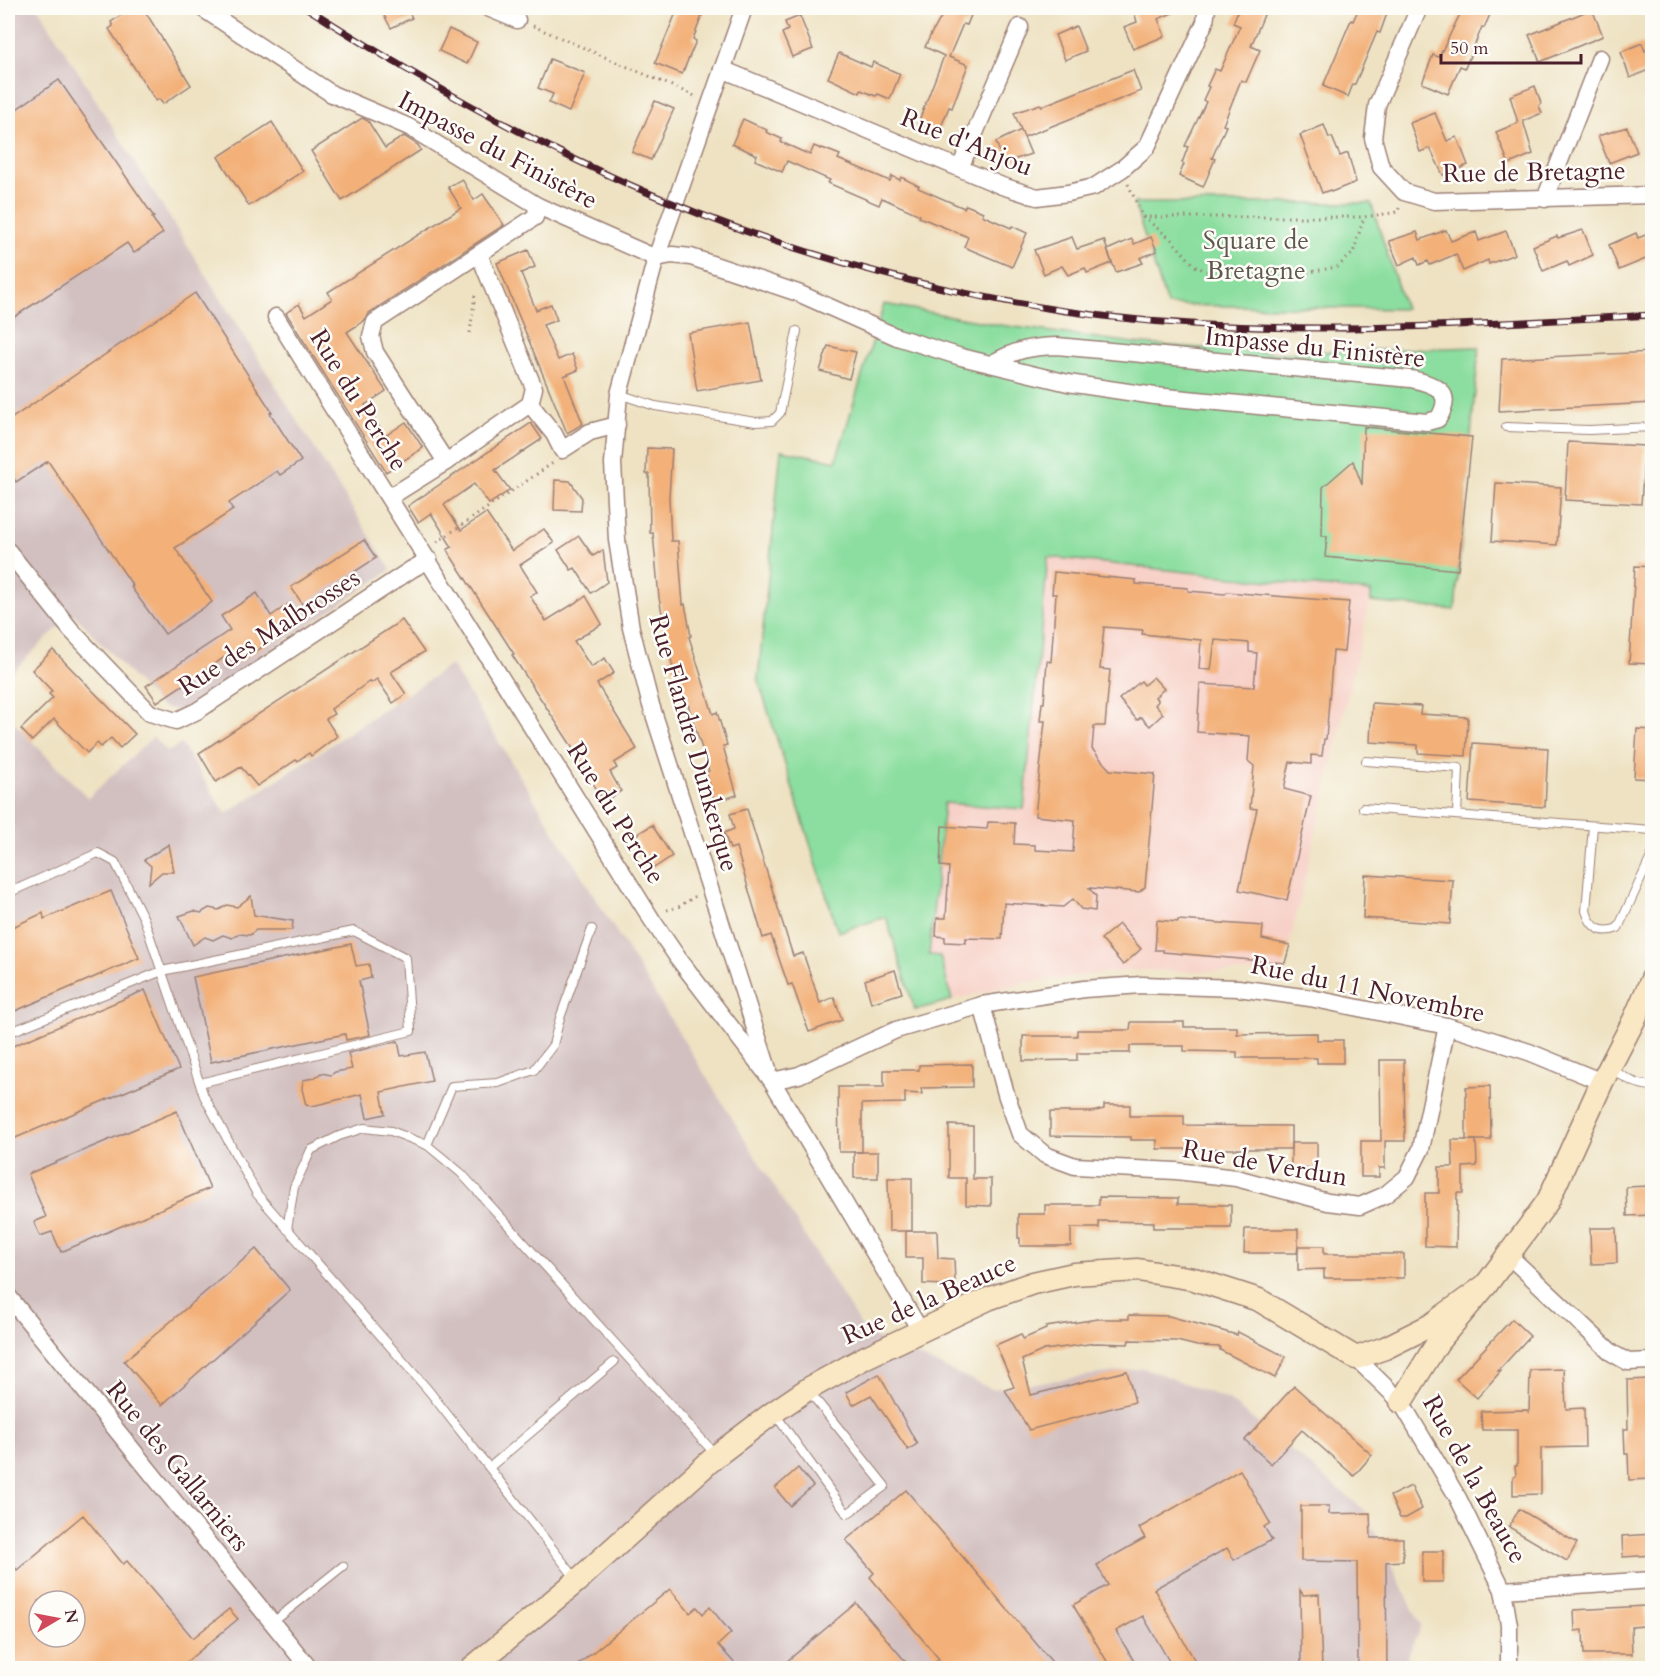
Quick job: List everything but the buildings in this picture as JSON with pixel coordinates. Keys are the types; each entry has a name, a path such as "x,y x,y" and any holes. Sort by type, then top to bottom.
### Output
{"street":[{"name":"Impasse du Finistère","path":"202,8 332,94 409,127 538,206 656,258 672,255 691,257 798,292 897,337 991,364 1068,383 1155,396 1427,422 1438,419 1445,409 1441,391 1431,383 1411,379 1057,346 1030,347 1010,353 991,364"},
{"path":"488,8 518,20"},
{"name":"Rue Flandre Dunkerque","path":"744,8 656,258 619,394 613,463 616,540 631,628 650,702 772,1081"},
{"name":"Rue d'Anjou","path":"722,69 1002,186 1037,197 1095,187 1122,169 1147,147 1205,22 1208,8"},
{"path":"1404,192 1381,167 1373,138 1377,105 1419,8"},
{"path":"960,168 1020,27"},
{"path":"1545,199 1600,58"},
{"name":"Rue de Bretagne","path":"1404,192 1434,201 1653,195"},
{"path":"446,462 375,352 371,336 375,322 535,217 538,206"},
{"path":"390,497 446,462 530,404 534,388 479,254"},
{"name":"Rue du Perche","path":"276,317 652,920 678,958 772,1081 920,1330"},
{"path":"530,404 554,434 562,450 590,432 617,425"},
{"name":"Rue des Malbrosses","path":"11,562 71,630 150,713 176,721 197,711 412,569 426,556"},
{"path":"1401,1402 1438,1342 1486,1285 1548,1201 1605,1075 1653,979"},
{"name":"Rue du 11 Novembre","path":"772,1081 799,1075 896,1030 982,1005 1084,989 1142,984 1238,988 1310,998 1447,1026 1605,1075"},
{"name":"Rue de Verdun","path":"982,1005 1006,1094 1020,1134 1046,1155 1075,1166 1176,1171 1236,1178 1328,1203 1360,1206 1385,1195 1407,1177 1421,1149 1447,1026"},
{"path":"1508,1255 1612,1353 1628,1362 1653,1361"},
{"name":"Rue de la Beauce","path":"472,1668 577,1581 716,1455 808,1389 920,1330 988,1299 1033,1283 1074,1274 1138,1270 1194,1279 1259,1300 1356,1358 1401,1402 1458,1498 1503,1590 1653,1580"},
{"path":"1356,1358 1385,1348 1431,1325 1486,1285"},
{"name":"Rue des Gallarniers","path":"8,1296 309,1668"},
{"path":"1503,1590 1509,1625 1509,1668"}],"lane":[{"path":"619,394 655,406 756,422 772,421 780,413 797,331"},
{"path":"1506,427 1589,430 1653,427"},
{"path":"1366,761 1459,768 1457,815"},
{"path":"1363,808 1653,830"},
{"path":"1593,826 1586,911 1590,924 1599,931 1618,928 1653,855"},
{"path":"8,893 98,853 116,862 144,920 204,1096 257,1194 429,1391 577,1581"},
{"path":"427,1145 452,1086 498,1083 534,1070 553,1045 560,1018 592,928"},
{"path":"8,1034 162,971 354,931 406,958 411,1031 200,1083"},
{"path":"1605,1075 1642,1086 1653,1086"},
{"path":"287,1229 294,1187 311,1150 339,1136 364,1128 391,1131 427,1145 461,1173 716,1455"},
{"path":"489,1467 614,1362"},
{"path":"774,1412 847,1514 885,1486 808,1389"},
{"path":"272,1623 343,1566"}],"path":[{"path":"518,20 710,103"},
{"path":"1122,169 1143,217 1170,238 1195,266 1212,274 1288,274 1337,267 1353,253 1364,217"},
{"path":"1143,217 1364,217 1398,212 1404,192"},
{"path":"470,333 475,294"},
{"path":"426,556 557,461 562,450"},
{"path":"652,920 660,910 678,907 710,887"}],"shaded area":[{"path":"8,8 38,8 391,570 180,711 161,707 74,614 8,676"},
{"path":"1048,557 1372,592 1282,976 1247,972 1130,970 1027,982 952,1000 940,957 929,955 944,803 1024,809"},
{"path":"451,665 865,1333 992,1389 1144,1368 1229,1400 1363,1509 1421,1625 1403,1668 8,1668 8,717 88,798 153,737 168,752 181,744 226,814"}],"green space":[{"name":"Square de Bretagne","path":"1134,203 1371,203 1405,309 1167,305"},
{"path":"884,304 1000,325 1141,344 1278,353 1479,347 1455,610 1371,602 1371,592 1048,557 1024,809 944,803 929,955 940,956 952,1000 915,1010 886,917 838,932 758,679 781,450 836,461"}],"railway":[{"path":"307,8 465,103 546,146 630,185 768,239 912,281 1059,310 1206,325 1374,327 1652,315"}]}
